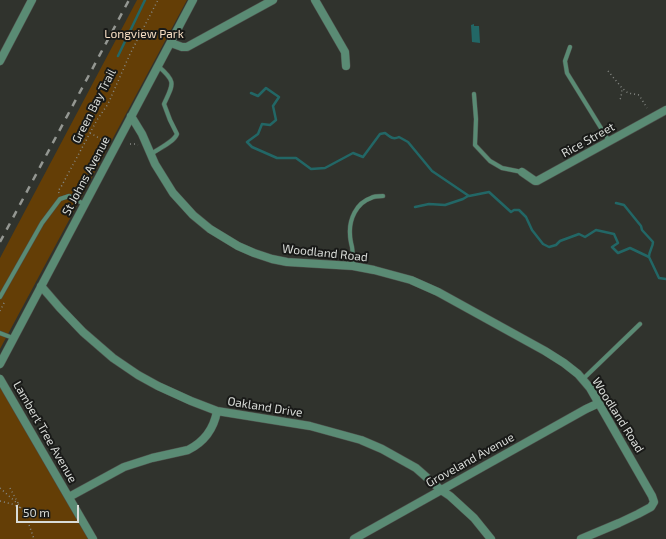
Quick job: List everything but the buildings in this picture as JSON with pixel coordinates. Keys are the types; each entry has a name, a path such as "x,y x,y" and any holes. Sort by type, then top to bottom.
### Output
{"street":[{"path":"0,61 32,0"},
{"name":"St Johns Avenue","path":"0,364 193,0"},
{"path":"171,43 187,47 273,0"},
{"path":"315,0 344,52 346,66"},
{"name":"Rice Street","path":"522,172 535,181 538,181 666,110"},
{"name":"Woodland Road","path":"131,116 142,134 155,164 173,193 210,229 238,246 272,259 287,262 353,266 403,278 438,292 545,351 578,374 590,388 599,403 654,502 651,507 619,523 581,539"},
{"name":"Oakland Drive","path":"41,286 83,332 113,358 138,375 158,386 217,411 310,426 361,440 382,449 416,468 450,496 474,518 491,539"},
{"name":"Lambert Tree Avenue","path":"0,378 93,539"},
{"name":"Groveland Avenue","path":"354,539 599,403"},
{"path":"69,497 124,467 152,458 188,450 202,440 211,429 217,411"}],"lane":[{"path":"570,47 565,61 567,73 610,141"},
{"path":"150,154 174,140 177,136 164,104 171,90 172,82 168,74 158,66"},
{"path":"474,94 476,119 475,146 490,161 502,168 522,172"},
{"path":"0,297 42,223 60,198 69,196 84,204"},
{"path":"353,266 350,235 353,215 362,203 371,198 383,196"},
{"path":"582,380 640,324"},
{"path":"0,333 13,338"}],"path":[{"name":"Green Bay Trail","path":"60,198 58,191 108,104 130,54 158,0"},
{"path":"608,71 628,93 639,95 647,108"},
{"path":"620,99 622,88"},
{"path":"90,133 115,147"},
{"path":"130,144 135,144 138,146"},
{"path":"0,488 18,504"},
{"path":"10,488 26,516 34,539"},
{"path":"0,500 21,508"}],"green space":[{"name":"Longview Park","path":"137,0 187,0 0,349 0,258"},
{"path":"0,378 91,539 0,539"}],"water":[{"path":"474,24 474,26 479,26 480,43 472,42 471,25"}],"waterway":[{"path":"118,56 145,0"},
{"path":"251,93 258,96 266,88 279,97 273,106 276,120 270,125 262,124 258,134 247,142 252,147 277,158 296,158 311,169 325,168 353,153 363,157 380,134 385,133 393,138 399,137 408,142 432,171 469,196 489,192 511,212 514,210 519,210 526,217 532,230 543,244 549,247 579,234 585,237 596,230 614,234 618,243 612,247 618,253 630,248 649,257 659,278 666,279"},
{"path":"415,207 429,204 445,205 468,196"},
{"path":"616,203 624,205 641,226 642,230 653,242 649,257"}],"railway":[{"path":"0,242 129,0"}]}
